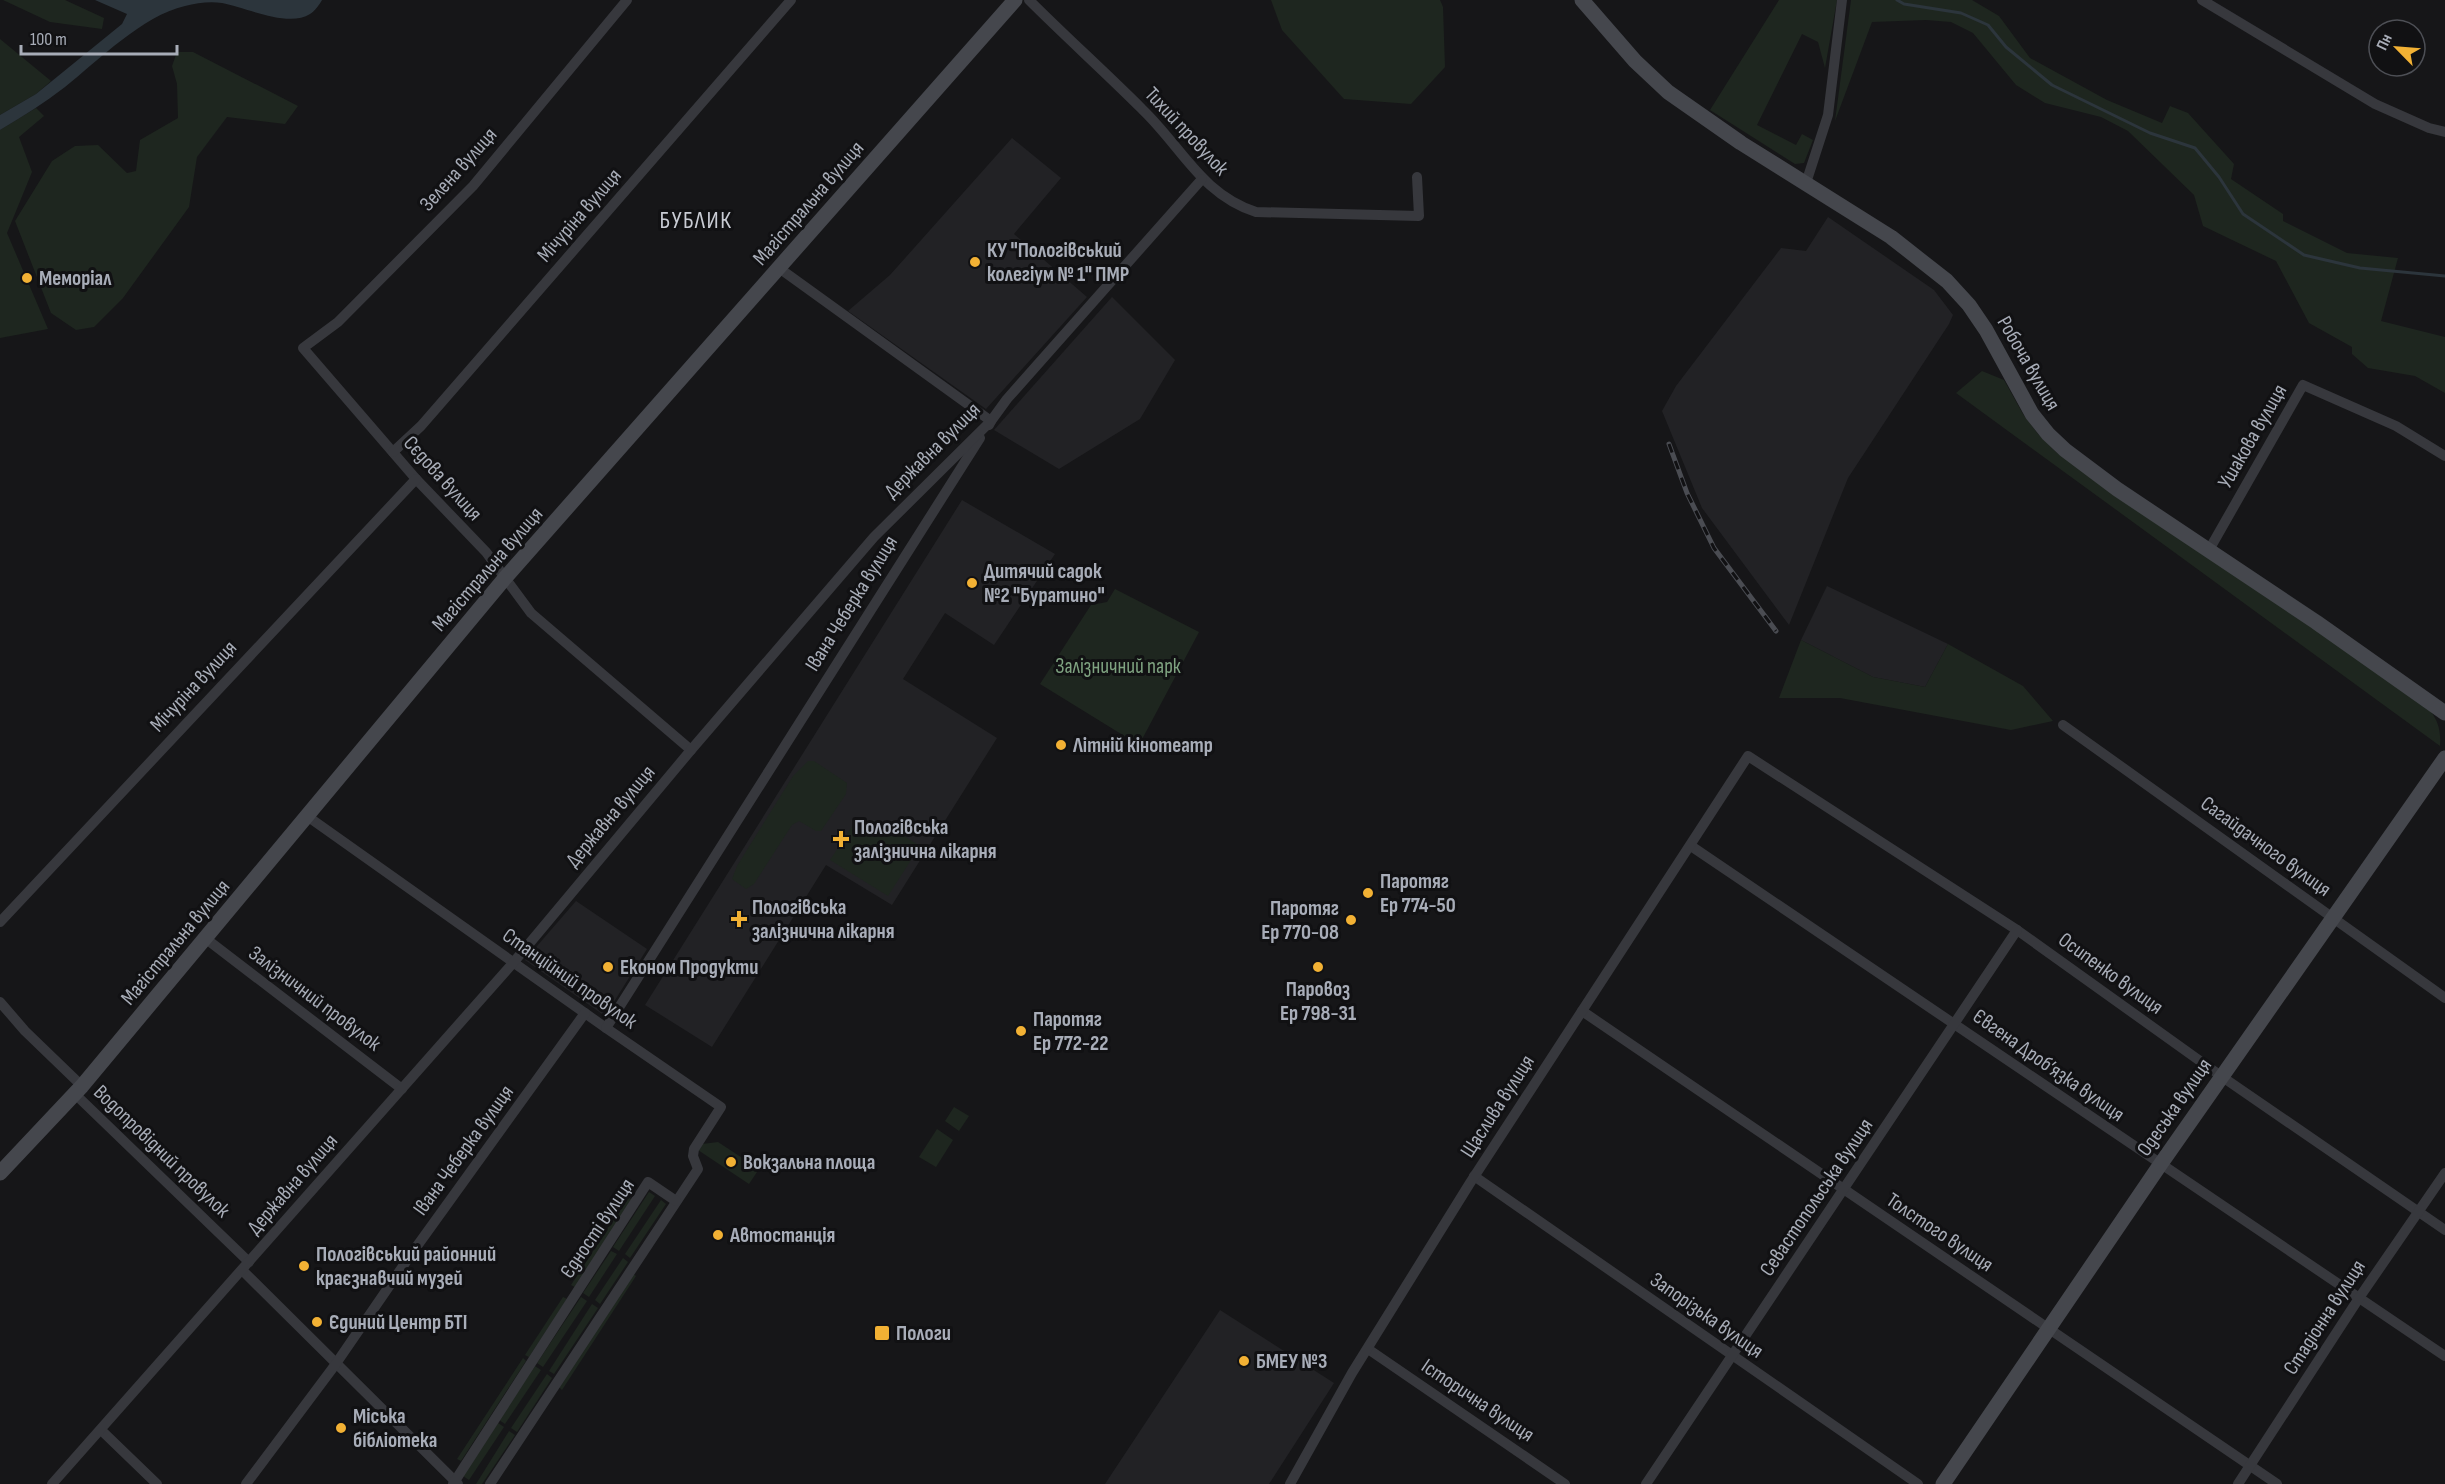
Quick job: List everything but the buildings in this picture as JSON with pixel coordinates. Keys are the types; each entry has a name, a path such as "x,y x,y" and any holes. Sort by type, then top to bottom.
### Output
{"street":[{"name":"Зелена вулиця","path":"303,348 338,322 473,186 627,0"},
{"name":"Мічуріна вулиця","path":"393,452 421,426 791,0"},
{"name":"Магістральна вулиця","path":"0,1173 78,1090 505,578 1015,0"},
{"name":"Тихий провулок","path":"1029,0 1077,49 1143,109 1173,141 1202,179 1223,197 1256,212 1419,216 1417,177"},
{"name":"Робоча вулиця","path":"1582,0 1614,38 1668,92 1732,137 1908,250 1954,288 1983,324 2025,404 2055,442 2096,474 2445,713"},
{"path":"1806,183 1828,115 1842,0"},
{"path":"2202,0 2375,104 2428,128 2445,132"},
{"name":"Державна вулиця","path":"52,1484 513,963 691,750 878,532 991,421 1007,399 1202,179"},
{"path":"779,268 991,421"},
{"name":"Сєдова вулиця","path":"303,348 416,478 486,552 531,613 691,750"},
{"name":"Ушакова вулиця","path":"2209,550 2303,385 2396,426 2445,456"},
{"name":"Івана Чеберка вулиця","path":"606,1028 991,421"},
{"name":"Мічуріна вулиця","path":"0,922 416,478"},
{"name":"Сагайдачного вулиця","path":"2063,726 2445,998"},
{"name":"Щаслива вулиця","path":"1290,1484 1368,1349 1474,1176 1749,756"},
{"name":"Осипенко вулиця","path":"1749,756 2017,930 2221,1076 2445,1230"},
{"name":"Одеська вулиця","path":"1943,1484 2221,1076 2445,758"},
{"name":"Станційний провулок","path":"307,816 513,963 721,1107 694,1149 693,1156 698,1168 676,1201"},
{"name":"Євгена Дроб’язка вулиця","path":"1691,846 2445,1356"},
{"name":"Севастопольська вулиця","path":"1646,1484 2017,930"},
{"name":"Залізничний провулок","path":"205,938 402,1089"},
{"name":"Водопровідний провулок","path":"0,1002 78,1090 245,1266 335,1365 455,1483"},
{"name":"Толстого вулиця","path":"1582,1011 2277,1484"},
{"name":"Івана Чеберка вулиця","path":"246,1484 335,1365 412,1253 585,1013"},
{"name":"Стадіонна вулиця","path":"2238,1484 2359,1298 2445,1173"},
{"name":"Запорізька вулиця","path":"1474,1176 1917,1484"},
{"name":"Єдності вулиця","path":"455,1483 648,1182 676,1201"},
{"path":"490,1484 676,1201"},
{"name":"Історична вулиця","path":"1368,1349 1565,1484"},
{"path":"101,1430 157,1484"}],"shaded area":[{"path":"95,0 322,0 310,14 290,19 217,2 194,4 169,11 137,29 57,93 0,130 0,115 36,94 122,24 127,14"},
{"name":"КУ \"Пологівський колегіум № 1\" ПМР","path":"1012,138 1061,178 1014,234 1087,297 986,409 848,311 890,275"},
{"path":"1828,217 1934,290 1953,315 1848,478 1789,625 1702,508 1662,411 1676,386 1781,248 1806,251"},
{"path":"1112,297 1175,360 1140,419 1059,469 994,430"},
{"name":"Пологівська залізнична лікарня","path":"962,500 1055,554 994,645 945,613 903,679 997,738 892,905 826,865 712,1047 645,1005"},
{"path":"1827,586 1948,644 1925,687 1873,677 1801,640"},
{"path":"576,901 647,949 605,1016 525,960"},
{"path":"1220,1310 1334,1383 1269,1484 1105,1484"}],"green space":[{"path":"3,0 65,0 104,18 102,29 50,22"},
{"path":"1271,0 1440,0 1443,7 1445,67 1411,104 1344,99 1282,30"},
{"path":"1779,0 1837,0 1825,68 1818,42 1802,34 1757,125 1796,145 1802,134 1813,140 1804,163 1795,164 1710,110"},
{"path":"1851,0 1972,0 1999,16 2030,58 2107,100 2162,123 2170,106 2188,113 2234,164 2231,179 2283,214 2283,221 2347,253 2398,258 2381,321 2445,337 2445,393 2415,376 2368,368 2352,354 2352,347 2309,323 2276,261 2203,226 2194,195 2128,131 2101,117 2045,103 2016,85 1973,33 1951,22 1926,20 1872,22 1835,121"},
{"path":"0,39 51,81 36,94 0,115"},
{"path":"177,52 193,52 298,106 285,124 227,117 197,157 189,207 123,298 94,327 76,330 51,313 15,221 52,161 75,146 98,145 127,173 136,171 140,140 178,118 177,84 172,66"},
{"path":"36,108 44,116 19,137 32,172 7,233 48,329 0,338 0,130"},
{"path":"1982,371 2004,380 2023,414 2038,434 2057,453 2416,695 2438,723 2440,746 1956,393"},
{"name":"Залізничний парк","path":"1115,589 1199,632 1139,745 1040,684 1091,605 1107,602"},
{"path":"1801,640 1873,677 1925,687 1948,644 2023,686 2053,721 2011,730 1840,698 1779,698"},
{"path":"808,761 814,761 847,783 846,794 821,831 816,831 799,821 792,825 754,884 746,889 732,879 737,866 793,776"},
{"path":"853,825 890,827 920,846 888,896 830,860"},
{"path":"954,1107 969,1116 959,1131 945,1121"},
{"path":"937,1129 953,1140 936,1167 919,1157"},
{"path":"718,1142 759,1169 749,1184 698,1150 702,1144"},
{"path":"649,1192 655,1196 619,1251 613,1247"},
{"path":"628,1197 632,1200 575,1287 571,1285"},
{"path":"661,1200 666,1204 630,1258 625,1254"},
{"path":"611,1251 617,1254 589,1297 583,1293"},
{"path":"623,1258 628,1262 600,1304 595,1300"},
{"path":"633,1274 636,1276 562,1390 559,1387"},
{"path":"563,1297 567,1299 529,1357 525,1355"},
{"path":"581,1297 587,1301 543,1367 537,1363"},
{"path":"592,1304 598,1308 554,1374 549,1371"},
{"path":"523,1358 526,1361 461,1461 457,1459"},
{"path":"535,1366 541,1370 505,1424 499,1420"},
{"path":"547,1374 552,1378 517,1432 511,1428"},
{"path":"498,1423 504,1427 469,1480 463,1476"},
{"path":"509,1431 515,1435 482,1484 476,1484"}],"waterway":[{"path":"1897,0 1904,4 1961,13 1988,25 2006,47 2052,85 2150,133 2195,148 2219,177 2243,214 2304,255 2360,268 2445,276"}],"railway":[{"path":"1669,444 1687,493 1714,548 1776,631"}],"place":[{"name":"КУ \"Пологівський колегіум № 1\" ПМР","path":"975,262"},
{"name":"Меморіал","path":"27,278"},
{"name":"Дитячий садок №2 \"Буратино\"","path":"972,583"},
{"name":"Літній кінотеатр","path":"1061,745"},
{"name":"Пологівська залізнична лікарня","path":"841,839"},
{"name":"Паротяг Ер 774-50","path":"1368,893"},
{"name":"Пологiвська залiзнична лiкарня","path":"739,919"},
{"name":"Паротяг Ер 770-08","path":"1351,920"},
{"name":"Економ Продукти","path":"608,967"},
{"name":"Паровоз Ер 798-31","path":"1318,967"},
{"name":"Паротяг Ер 772-22","path":"1021,1031"},
{"name":"Вокзальна площа","path":"731,1162"},
{"name":"Автостанція","path":"718,1235"},
{"name":"Пологівський районний краєзнавчий музей","path":"304,1266"},
{"name":"Єдиний Центр БТІ","path":"317,1322"},
{"name":"Пологи","path":"882,1333"},
{"name":"БМЕУ №3","path":"1244,1361"},
{"name":"Міська бібліотека","path":"341,1428"}],"district":[{"name":"БУБЛИК","path":"696,220"}]}
